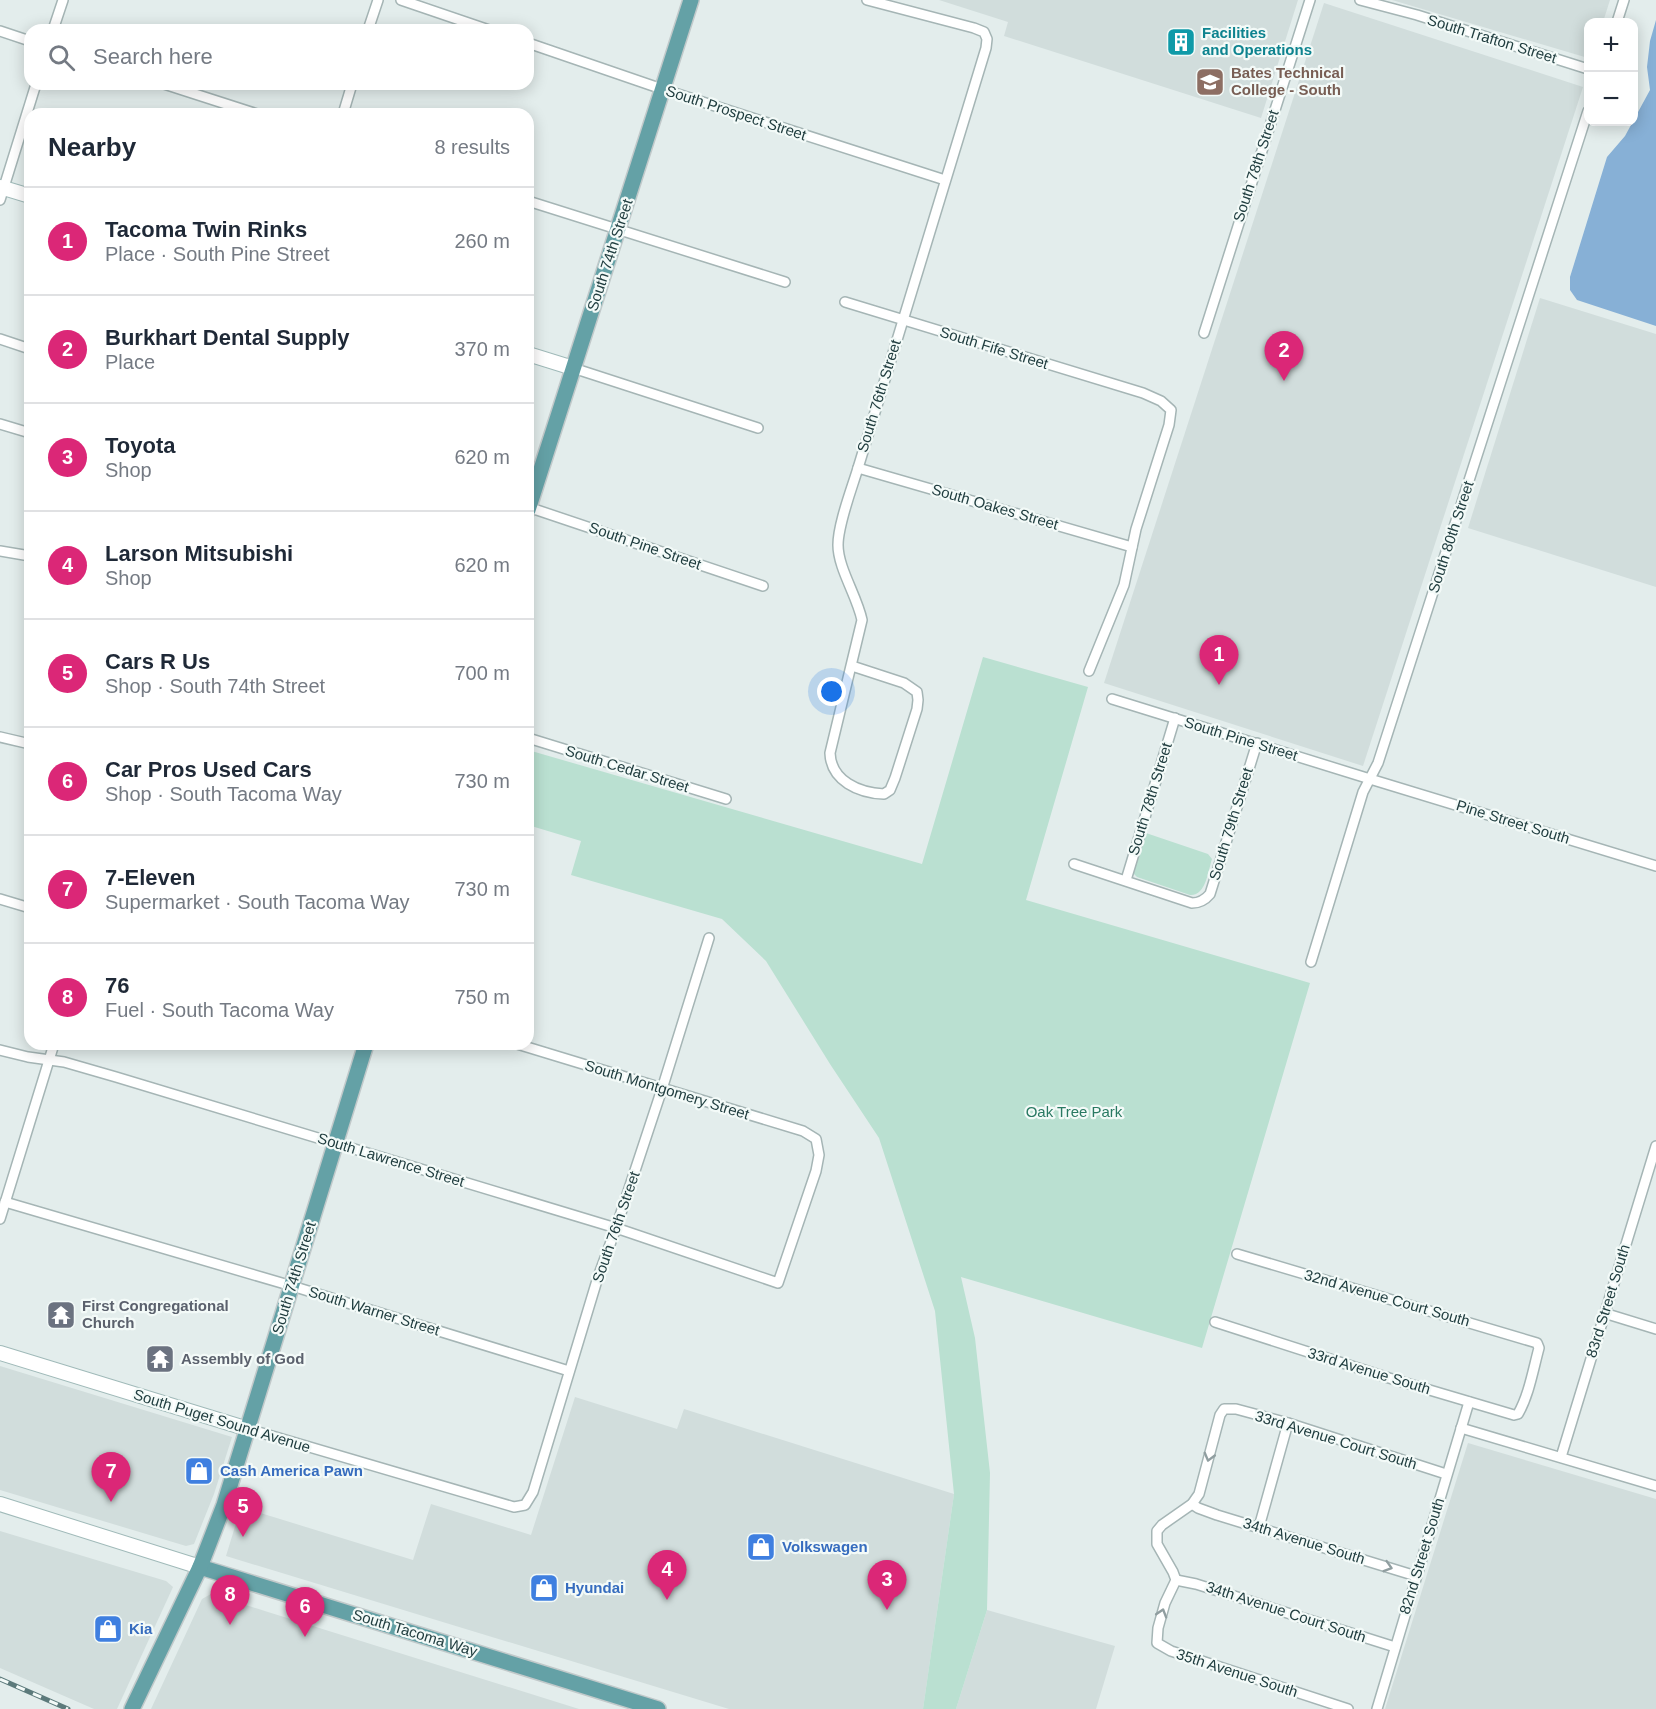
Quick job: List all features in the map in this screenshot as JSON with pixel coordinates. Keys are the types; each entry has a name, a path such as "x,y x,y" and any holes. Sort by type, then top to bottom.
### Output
{"main road":[{"name":"South 74th Street","path":"534,489 691,0"},
{"name":"South 74th Street","path":"132,1709 200,1567 224,1505 364,1050"},
{"name":"South Tacoma Way","path":"200,1567 658,1709"}],"street":[{"path":"55,24 63,0"},
{"path":"371,24 378,0"},
{"path":"401,0 471,24"},
{"name":"South 76th Street","path":"852,666 904,683 917,692 917,709 890,790 887,793 880,794 846,783 839,778 830,762 830,753 862,620 843,567 838,545 858,468 987,44 987,37 984,32 967,26 867,0"},
{"name":"South 78th Street","path":"1204,333 1310,0"},
{"name":"South Trafton Street","path":"1360,0 1417,15 1584,68"},
{"path":"1618,18 1624,0"},
{"path":"0,31 24,38"},
{"name":"South Prospect Street","path":"534,45 662,89 945,180"},
{"path":"28,108 34,90"},
{"path":"183,90 238,108"},
{"path":"345,108 350,90"},
{"path":"24,121 1,192 24,195"},
{"name":"South 80th Street","path":"1311,962 1363,792 1378,763 1584,123"},
{"path":"534,203 785,282"},
{"name":"South Fife Street","path":"845,302 1143,393 1166,404 1171,410 1171,415 1132,547"},
{"path":"0,339 24,347"},
{"path":"534,356 758,428"},
{"path":"0,424 24,431"},
{"name":"South Oakes Street","path":"858,468 1132,547"},
{"name":"South Pine Street","path":"534,510 763,586"},
{"path":"1089,671 1124,585 1132,547"},
{"path":"0,551 24,554"},
{"name":"South Pine Street","path":"1112,699 1370,779"},
{"name":"South 78th Street","path":"1126,880 1175,718"},
{"path":"0,736 24,742"},
{"name":"South Cedar Street","path":"534,740 726,799"},
{"name":"South 79th Street","path":"1126,880 1192,903 1201,902 1210,894 1257,743"},
{"name":"Pine Street South","path":"1370,779 1656,866"},
{"path":"1074,864 1126,880"},
{"path":"0,899 24,906"},
{"name":"South 76th Street","path":"514,1508 525,1505 532,1492 598,1277 663,1089 709,938"},
{"name":"South Montgomery Street","path":"534,1049 803,1131 816,1139 819,1155 816,1171 778,1283"},
{"name":"South Lawrence Street","path":"0,1050 75,1065 336,1143 616,1228 778,1283"},
{"path":"0,1215 52,1050"},
{"name":"83rd Street South","path":"1561,1457 1604,1313 1652,1172 1656,1146"},
{"name":"South Warner Street","path":"5,1202 292,1286 569,1371"},
{"name":"32nd Avenue Court South","path":"1238,1254 1537,1343 1539,1348 1521,1410"},
{"path":"1604,1313 1656,1329"},
{"name":"33rd Avenue South","path":"1215,1322 1514,1415 1521,1410"},
{"name":"South Puget Sound Avenue","path":"0,1353 514,1508"},
{"name":"82nd Street South","path":"1377,1709 1469,1402"},
{"name":"33rd Avenue Court South","path":"1192,1504 1198,1494 1220,1415 1224,1409 1236,1409 1288,1423 1446,1474"},
{"path":"1259,1527 1288,1423"},
{"path":"1461,1428 1656,1486"},
{"name":"South Tacoma Way","path":"0,1504 200,1567"},
{"path":"1176,1580 1157,1544 1157,1532 1161,1525 1192,1504"},
{"name":"34th Avenue South","path":"1192,1504 1217,1515 1416,1576"},
{"name":"35th Avenue South","path":"1176,1580 1165,1603 1158,1628 1157,1643 1160,1646 1348,1709"},
{"name":"34th Avenue Court South","path":"1176,1580 1196,1584 1395,1647"}],"shaded area":[{"name":"Bates Technical College - South","path":"939,0 1298,0 1261,118 1004,36 1008,22"},
{"path":"1392,0 1610,0 1604,18 1584,18 1584,57"},
{"path":"1324,3 1583,87 1363,766 1104,683"},
{"path":"1540,298 1656,334 1656,587 1468,528"},
{"path":"0,1366 232,1437 214,1494 194,1544 186,1546 0,1490"},
{"path":"575,1397 677,1429 684,1409 954,1494 923,1709 729,1709 226,1556 241,1507 413,1560 431,1504 531,1535"},
{"path":"1468,1443 1656,1499 1656,1709 1385,1709"},
{"path":"0,1531 166,1581 173,1587 117,1709 94,1709 0,1668"},
{"path":"211,1594 579,1709 151,1709 202,1599"},
{"path":"987,1610 1115,1646 1096,1709 956,1709"}],"green space":[{"name":"Oak Tree Park","path":"983,657 1088,687 1026,900 1310,983 1202,1348 961,1277 975,1338 990,1473 987,1610 956,1709 923,1709 954,1494 935,1311 879,1138 766,961 722,919 571,875 581,841 534,827 534,752 922,864"},
{"path":"1143,832 1208,854 1212,859 1206,882 1200,891 1190,895 1137,877 1133,873 1132,868"}],"water":[{"path":"1656,20 1656,326 1577,300 1570,290 1570,277 1607,157 1630,126 1638,126 1638,112 1650,90 1647,67 1650,41"}],"railway":[{"path":"0,1679 68,1709"}],"place":[{"name":"Facilities and Operations","path":"1181,42"},
{"name":"Bates Technical College - South","path":"1210,82"},
{"name":"Burkhart Dental Supply","path":"1284,381"},
{"name":"Tacoma Twin Rinks","path":"1219,685"},
{"name":"First Congregational Church","path":"61,1315"},
{"name":"Assembly of God","path":"160,1359"},
{"name":"Cash America Pawn","path":"199,1471"},
{"name":"7-Eleven","path":"111,1502"},
{"name":"Cars R Us","path":"243,1537"},
{"name":"Volkswagen","path":"761,1547"},
{"name":"Hyundai","path":"544,1588"},
{"name":"Larson Mitsubishi","path":"667,1600"},
{"name":"Toyota","path":"887,1610"},
{"name":"76","path":"230,1625"},
{"name":"Kia","path":"108,1629"},
{"name":"Car Pros Used Cars","path":"305,1637"}]}
